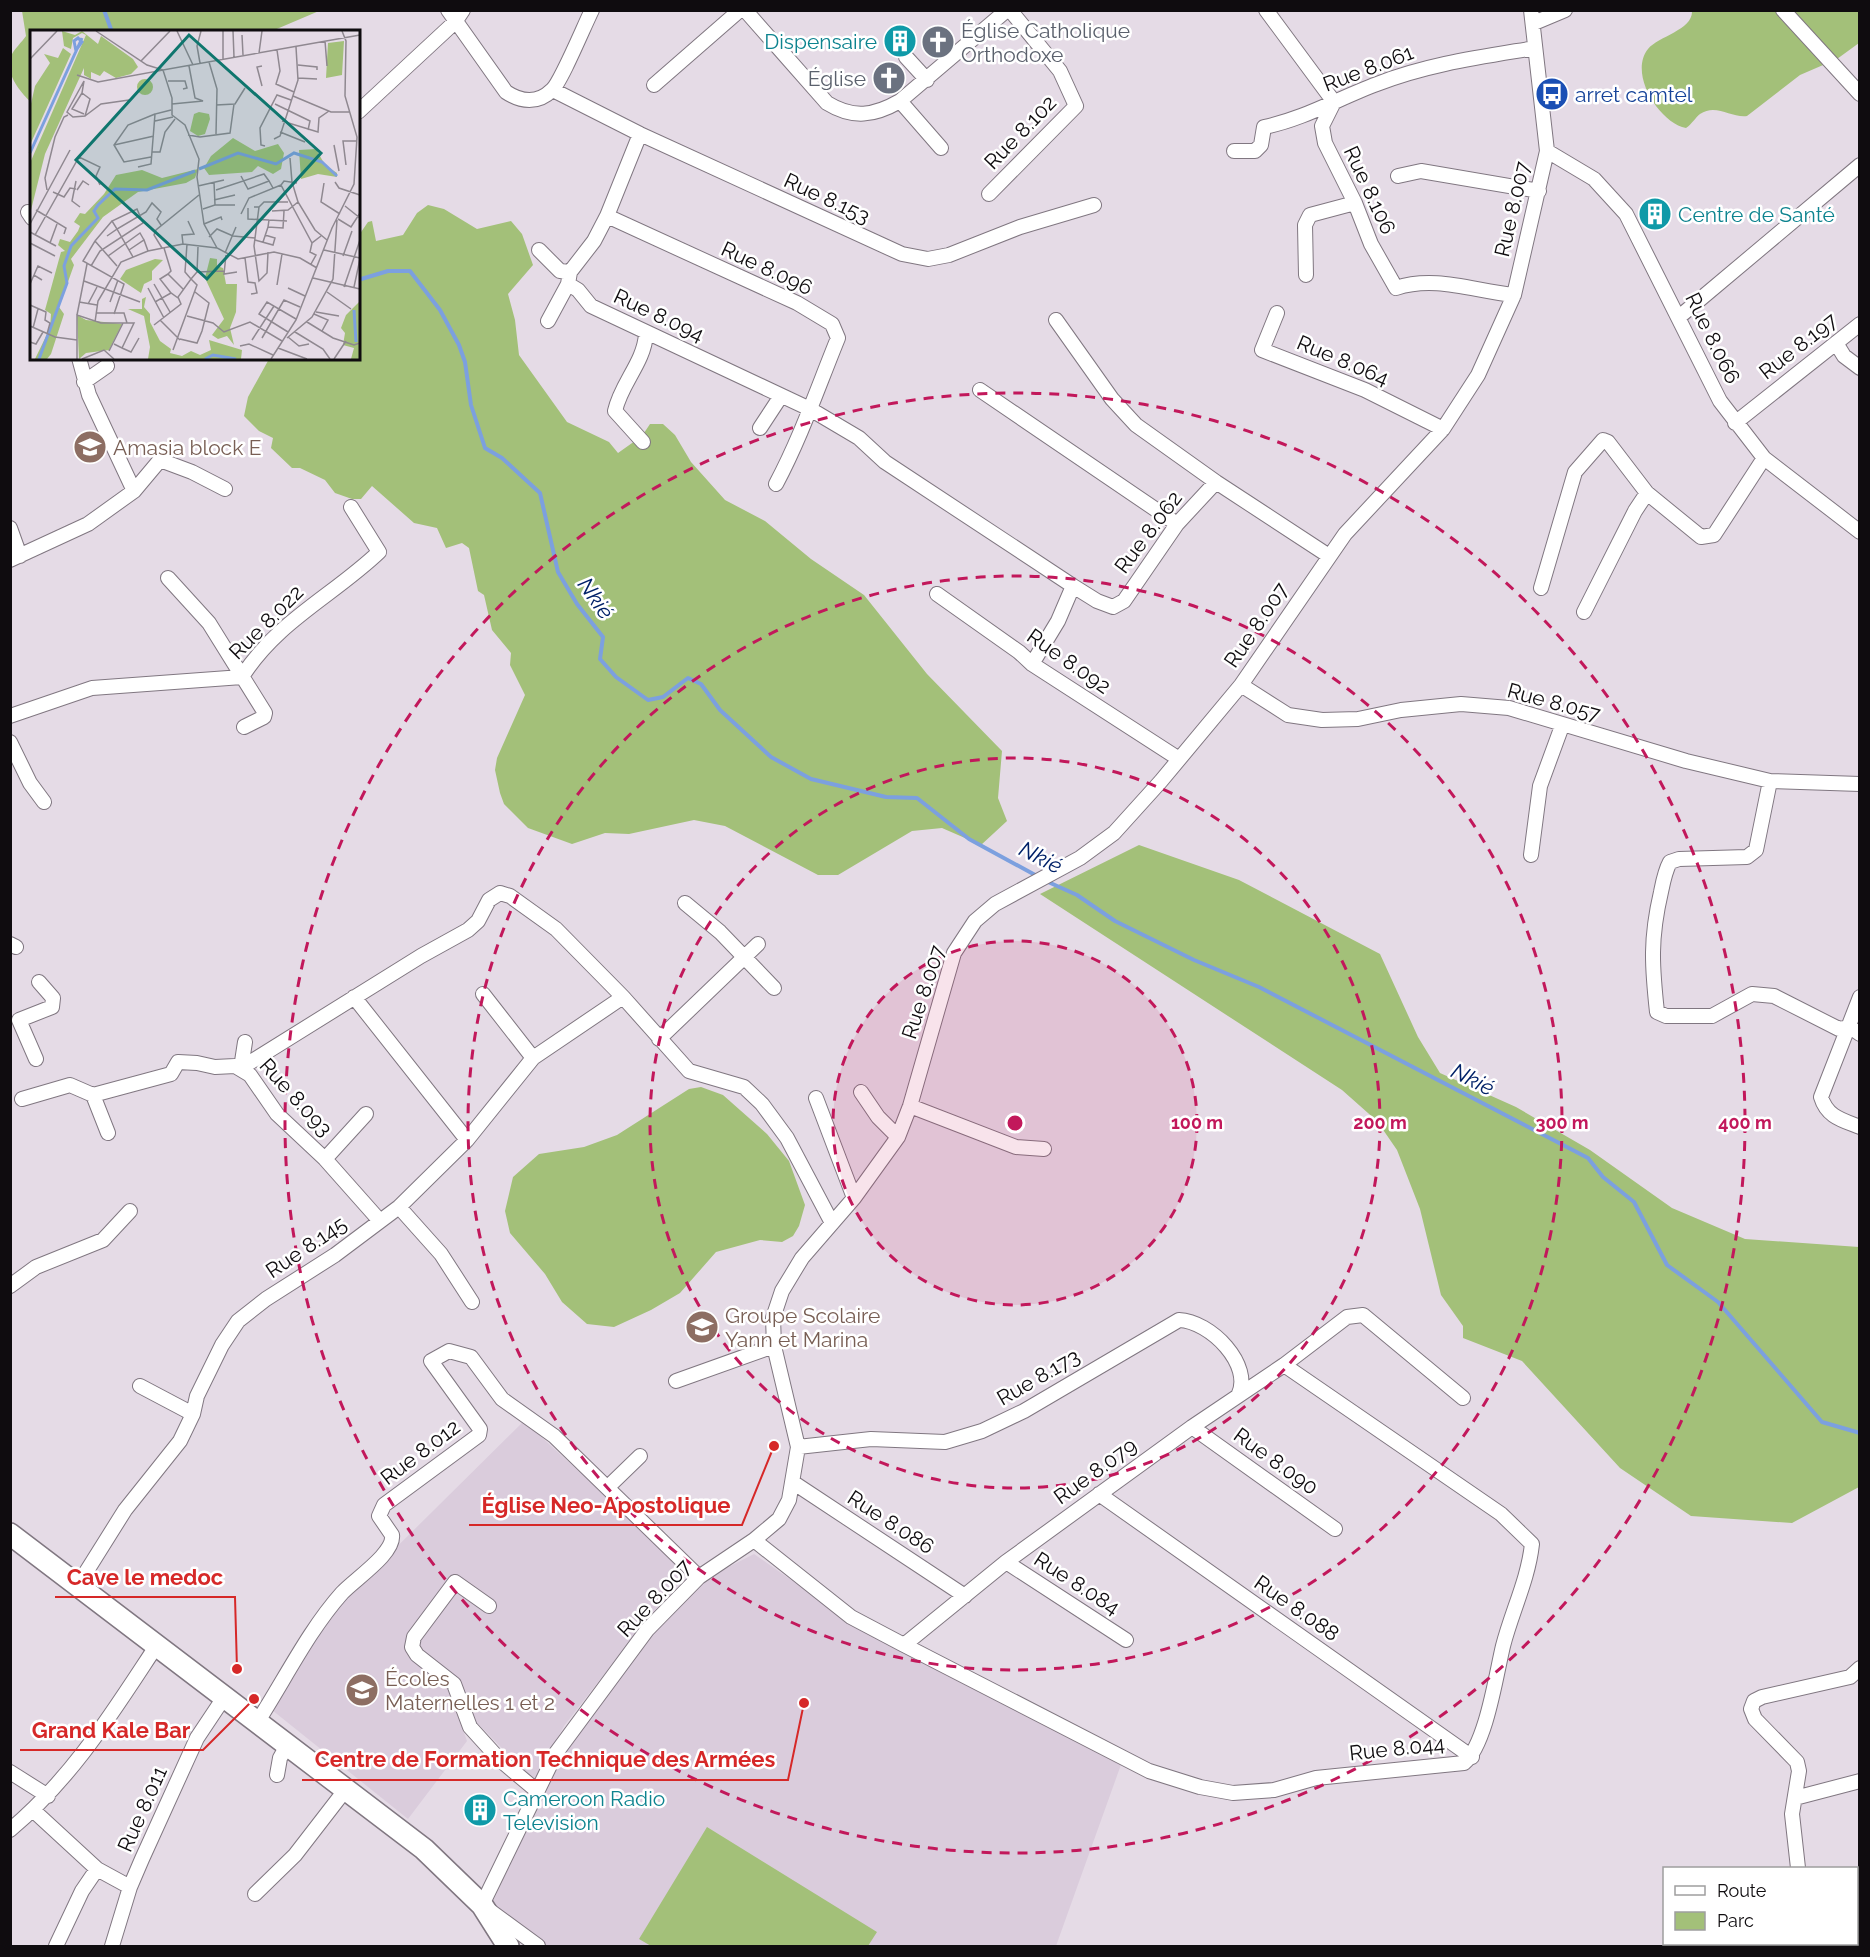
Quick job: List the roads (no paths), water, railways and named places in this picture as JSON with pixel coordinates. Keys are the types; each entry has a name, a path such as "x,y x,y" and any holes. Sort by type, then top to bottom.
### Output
{"main road":[{"path":"10,1534 258,1721 424,1850 482,1905 508,1947"}],"street":[{"path":"360,110 455,14 506,92 519,101 536,100 553,90 592,10"},
{"path":"654,85 740,10"},
{"path":"745,10 827,103 843,113 869,114 886,110 900,101 1008,10"},
{"name":"Rue 8.102","path":"989,194 1076,106 1060,71 1008,10"},
{"path":"1266,10 1334,102"},
{"path":"1532,17 1565,10"},
{"path":"1783,10 1860,94"},
{"name":"Rue 8.007","path":"482,1905 556,1753 647,1630 699,1577 754,1540 779,1519 789,1500 794,1483 798,1447 774,1346 773,1318 782,1291 802,1258 854,1198 898,1137 910,1106 954,953 975,921 995,904 1031,882 1059,870 1114,833 1241,686 1345,534 1443,429 1478,375 1514,295 1547,151 1532,17"},
{"name":"Rue 8.061","path":"1234,151 1255,152 1261,145 1264,128 1304,116 1422,68 1535,48"},
{"path":"906,57 927,80"},
{"name":"Rue 8.153","path":"553,90 640,134 902,254 928,259 949,255 1020,227 1094,205"},
{"path":"900,101 941,148"},
{"name":"Rue 8.106","path":"1334,102 1322,126 1325,143 1355,203 1371,243 1396,288 1418,282 1441,282 1514,295"},
{"path":"548,321 569,278 594,242 607,216 640,134"},
{"name":"Rue 8.066","path":"1547,151 1594,178 1611,195 1631,224 1720,401 1735,423 1764,458 1860,532"},
{"path":"1679,317 1860,165"},
{"path":"1398,176 1420,171 1539,191"},
{"path":"1306,275 1305,225 1310,215 1355,203"},
{"name":"Rue 8.096","path":"607,216 797,303 832,324 838,338 793,453 776,484"},
{"name":"Rue 8.094","path":"540,250 601,313 810,409 859,438 885,462 1073,586"},
{"name":"Rue 8.064","path":"1277,313 1262,350 1365,390 1443,429"},
{"path":"1056,320 1112,399 1136,425 1216,482 1329,556"},
{"name":"Rue 8.197","path":"1735,423 1860,324"},
{"path":"643,442 615,411 618,397 640,360 646,333"},
{"path":"1836,343 1844,356 1860,368"},
{"path":"80,360 84,382 134,491"},
{"path":"84,382 107,366"},
{"path":"980,390 1177,524"},
{"path":"760,428 781,396"},
{"path":"1541,588 1575,472 1597,444 1603,440 1608,442 1647,494 1701,537 1707,538 1714,535 1764,458"},
{"path":"10,528 15,558 88,524 134,491 163,460 225,489"},
{"name":"Rue 8.062","path":"1073,586 1097,601 1113,607 1124,602 1177,524 1216,482"},
{"path":"1584,612 1635,511 1647,494"},
{"name":"Rue 8.022","path":"10,716 93,688 242,677 262,649 286,626 379,552 351,507"},
{"path":"168,578 200,610 265,713 264,717 244,727"},
{"path":"1032,664 1058,621 1073,586"},
{"name":"Rue 8.092","path":"937,594 1019,652 1032,664 1179,759"},
{"name":"Rue 8.057","path":"1241,686 1288,715 1322,720 1358,719 1401,710 1461,704 1509,708 1562,726 1686,761 1770,781 1860,784"},
{"path":"1531,855 1540,786 1562,726"},
{"path":"10,742 30,783 44,802"},
{"path":"1770,781 1756,850 1747,857 1679,859 1670,862 1666,869 1655,917 1651,956 1657,1012 1666,1016 1712,1016 1752,994 1774,996 1839,1029 1855,1030"},
{"path":"241,1068 354,997 468,930 478,921 489,900 500,893 510,896 556,928 623,997 689,1071 730,1081 744,1087 762,1104 787,1138 832,1223"},
{"path":"685,903 720,932 774,988"},
{"path":"659,1039 758,944"},
{"path":"15,1022 52,1007 53,998 39,982"},
{"path":"483,994 533,1058"},
{"path":"354,997 467,1140"},
{"name":"Rue 8.145","path":"78,1585 125,1510 180,1441 193,1414 197,1396 222,1345 238,1321 399,1207 467,1140 533,1058 623,997"},
{"path":"1860,997 1855,1030 1821,1097 1823,1106 1832,1116 1860,1127"},
{"path":"10,1008 15,1022 36,1059"},
{"path":"241,1068 245,1042"},
{"name":"Rue 8.093","path":"93,1095 171,1074 178,1062 183,1061 215,1067 241,1068 250,1075 277,1114 325,1159 380,1221"},
{"path":"22,1099 70,1085 93,1095 108,1133"},
{"path":"861,1092 879,1117 898,1137"},
{"path":"816,1098 854,1198"},
{"path":"910,1106 1016,1147 1044,1149"},
{"path":"325,1159 366,1114"},
{"path":"399,1207 441,1254 472,1302"},
{"path":"10,1286 36,1267 104,1240 130,1211"},
{"name":"Rue 8.079","path":"904,1645 1006,1562 1192,1426 1284,1365 1337,1324 1356,1314 1363,1316 1463,1398"},
{"name":"Rue 8.173","path":"798,1447 871,1439 945,1442 982,1431 1024,1411 1179,1320 1190,1320 1212,1335 1233,1355 1242,1373 1243,1386 1238,1396"},
{"path":"676,1381 774,1346"},
{"name":"Rue 8.012","path":"258,1721 318,1625 342,1593 390,1548 392,1535 379,1516 384,1505 479,1434 480,1429 431,1362 449,1351 471,1358 502,1399 554,1436 699,1577"},
{"name":"Rue 8.044","path":"904,1645 1149,1771 1200,1787 1233,1793 1275,1790 1316,1778 1464,1763 1472,1756 1487,1715 1503,1646 1530,1564 1532,1544 1502,1514 1284,1365"},
{"path":"140,1386 193,1414"},
{"name":"Rue 8.090","path":"1192,1426 1335,1529"},
{"path":"608,1487 640,1456"},
{"name":"Rue 8.086","path":"794,1483 965,1596"},
{"name":"Rue 8.088","path":"1099,1494 1472,1756"},
{"path":"754,1540 851,1617 904,1645"},
{"name":"Rue 8.084","path":"1006,1562 1126,1640"},
{"path":"489,1606 455,1582 414,1637 412,1647 417,1655 454,1684 470,1727 499,1759 537,1791"},
{"path":"10,1830 48,1796 96,1739 157,1645"},
{"path":"1798,1867 1792,1814 1799,1772 1797,1762 1755,1719 1750,1709 1754,1701 1762,1697 1850,1677 1860,1668"},
{"name":"Rue 8.011","path":"112,1947 130,1887 197,1738 225,1696"},
{"path":"277,1775 280,1758 288,1744"},
{"path":"10,1772 48,1796"},
{"path":"1795,1798 1860,1781"},
{"path":"255,1894 295,1855 346,1789"},
{"path":"34,1810 97,1869 130,1887"},
{"path":"56,1947 82,1891 97,1869"},
{"path":"482,1905 537,1947"}],"waterway":[{"name":"Nkié","path":"104,10 111,30"},
{"name":"Nkié","path":"360,279 388,271 410,271 440,310 459,345 465,362 471,405 485,448 502,458 540,493 558,572 577,604 603,637 600,659 616,677 648,700 663,697 688,678 701,684 720,710 771,757 811,779 886,797 917,798 969,839 1037,876"},
{"name":"Nkié","path":"1046,881 1077,895 1115,921 1194,960 1259,987 1588,1158 1603,1177 1634,1202 1667,1265 1718,1302 1822,1422 1860,1433"}],"place":[{"name":"Dispensaire","path":"900,41"},
{"name":"Église Catholique Orthodoxe","path":"938,42"},
{"name":"Église","path":"889,78"},
{"name":"arret camtel","path":"1552,94"},
{"name":"Centre de Santé","path":"1655,214"},
{"name":"Amasia block E","path":"90,447"},
{"name":"Groupe Scolaire Yann et Marina","path":"702,1327"},
{"name":"Église Neo-Apostolique","path":"774,1446"},
{"name":"Cave le medoc","path":"237,1669"},
{"name":"Écoles Maternelles 1 et 2","path":"362,1690"},
{"name":"Grand Kale Bar","path":"254,1699"},
{"name":"Centre de Formation Technique des Armées","path":"804,1703"},
{"name":"Cameroon Radio Television","path":"480,1810"}]}
